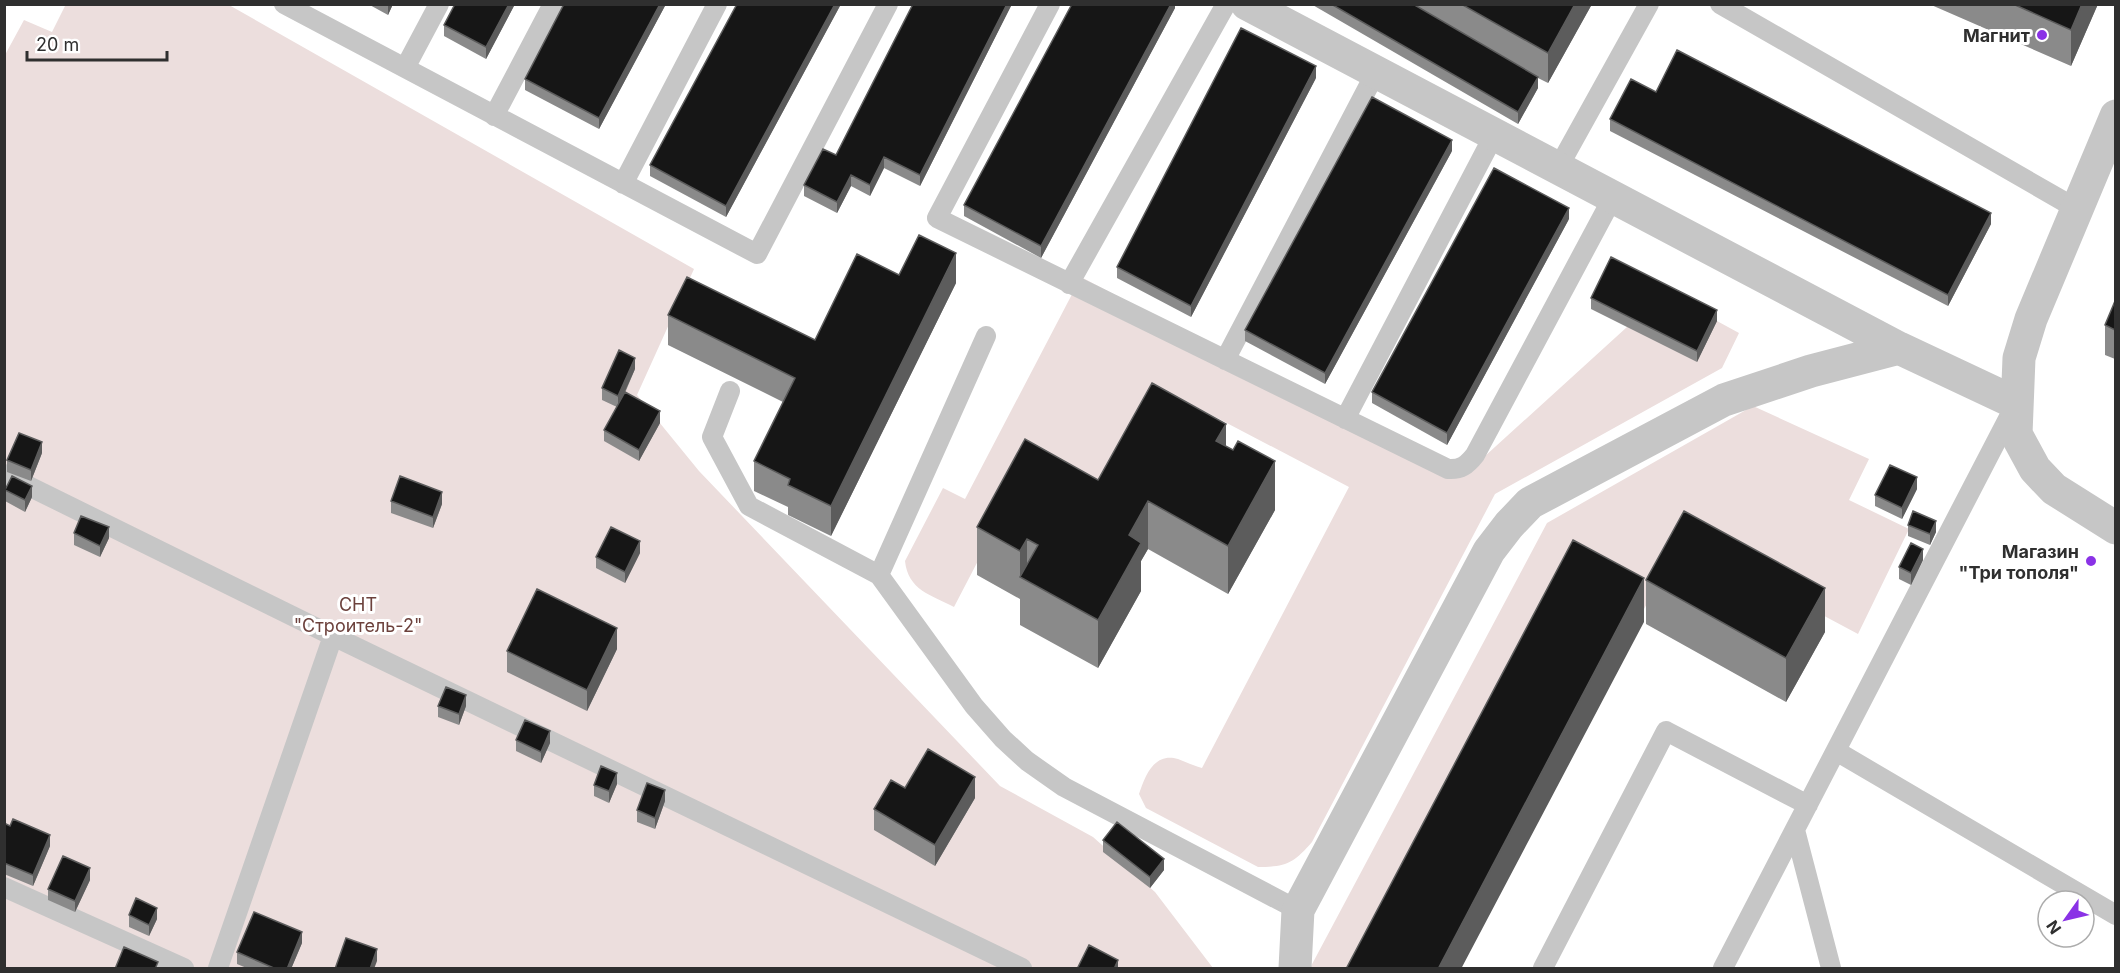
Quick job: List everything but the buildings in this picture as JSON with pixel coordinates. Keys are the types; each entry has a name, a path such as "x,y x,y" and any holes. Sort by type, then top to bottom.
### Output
{"street":[{"path":"1247,4 1899,348 2016,403"},
{"path":"2115,116 2028,329 2019,357 2016,403 2016,434 2035,469 2054,489 2115,528"},
{"path":"1295,969 1298,910 1489,551 1530,503 1724,400 1811,371 1899,348"}],"lane":[{"path":"284,4 757,254 888,4"},
{"path":"405,69 439,4"},
{"path":"494,116 553,4"},
{"path":"623,183 717,4"},
{"path":"1050,4 938,219 1448,469 1459,469 1469,463 1612,197"},
{"path":"1070,284 1226,4"},
{"path":"1558,168 1649,4"},
{"path":"1720,4 2077,209"},
{"path":"1225,360 1376,72"},
{"path":"1345,419 1494,135"},
{"path":"879,575 986,336"},
{"path":"730,392 712,437 749,506 879,575 974,706 1003,739 1027,761 1064,787 1298,910"},
{"path":"1723,969 2016,403"},
{"path":"4,474 333,636 1022,969"},
{"path":"218,969 333,636"},
{"path":"1543,969 1666,731 1808,805"},
{"path":"1836,751 2115,915"},
{"path":"1795,830 1831,969"},
{"path":"4,887 184,969"}],"green space":[{"name":"СНТ \"Строитель-2\"","path":"66,4 229,5 694,269 637,395 699,471 1000,786 1093,837 1155,892 1213,968 5,968 5,55 24,20 52,32"},
{"path":"1081,277 1462,477 1627,327 1717,321 1739,333 1722,368 1495,494 1312,842 1300,855 1283,865 1258,867 1146,808 1139,794 1152,767 1163,759 1178,759 1202,768 1349,487 1160,388 1091,522 1018,484 954,607 922,590 911,579 907,571 905,561 943,488 965,499"},
{"path":"1753,406 1869,459 1849,500 1909,529 1858,634 1682,540 1644,609 1361,968 1310,968 1547,523"}],"place":[{"name":"Магнит","path":"2042,35"},
{"name":"Магазин \"Три тополя\"","path":"2091,561"}]}
